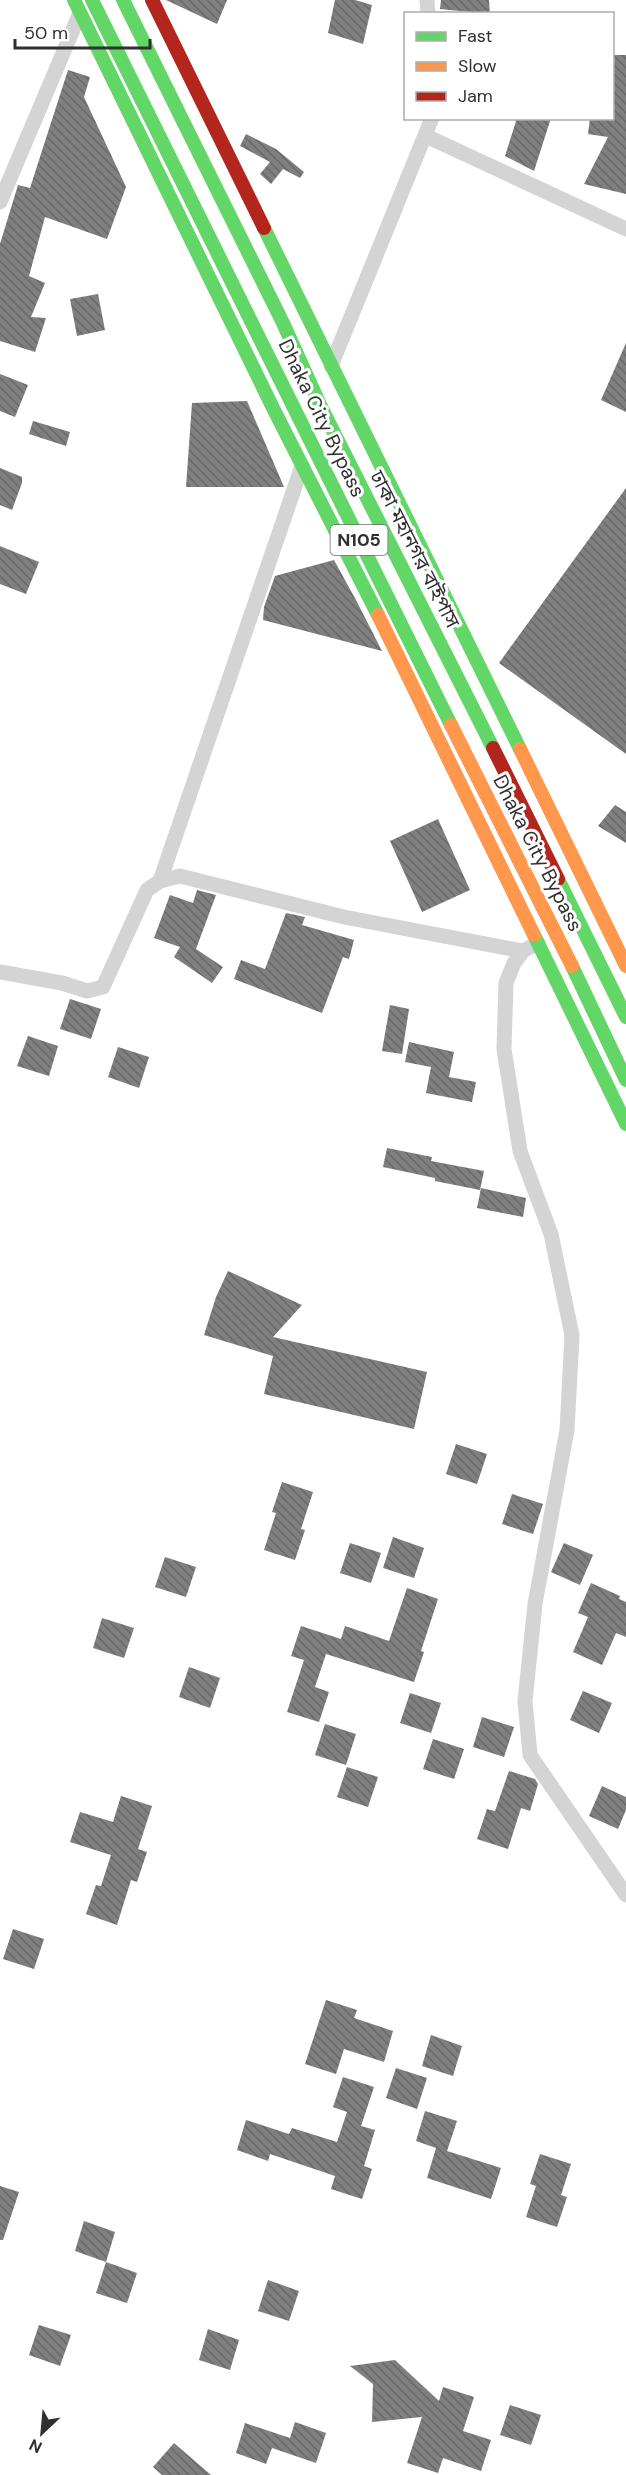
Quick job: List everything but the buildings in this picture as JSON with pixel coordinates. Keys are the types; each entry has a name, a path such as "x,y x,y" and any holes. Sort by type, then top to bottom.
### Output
{"main road":[{"name":"Dhaka City Bypass","path":"92,0 572,963 626,1080"},
{"name":"ঢাকা মহানগর বাইপাস","path":"123,0 283,323 321,407 626,1017"},
{"path":"152,0 626,966"},
{"path":"77,6 302,466 431,721 626,1124"}],"street":[{"path":"0,202 77,6"},
{"path":"331,366 431,120"},
{"path":"426,136 626,229"},
{"path":"160,881 302,466"},
{"path":"0,972 62,983 87,991 102,987 147,890 160,881 180,876 344,917 523,951"},
{"path":"538,943 523,951 514,963 506,983 504,1049 520,1151 551,1234 572,1335 567,1430 535,1604 525,1701 530,1755 626,1894"}],"traffic: fast":[{"path":"74,0 273,408 378,615"},
{"path":"92,0 451,725"},
{"path":"123,0 283,323 321,407 493,748"},
{"path":"264,228 520,749"},
{"path":"558,879 626,1017"},
{"path":"534,935 626,1124"},
{"path":"572,966 626,1080"}],"traffic: slow":[{"path":"378,615 534,935"},
{"path":"451,725 572,966"},
{"path":"520,749 626,966"}],"traffic: jam":[{"path":"152,0 264,228"},
{"path":"493,748 558,879"}]}
